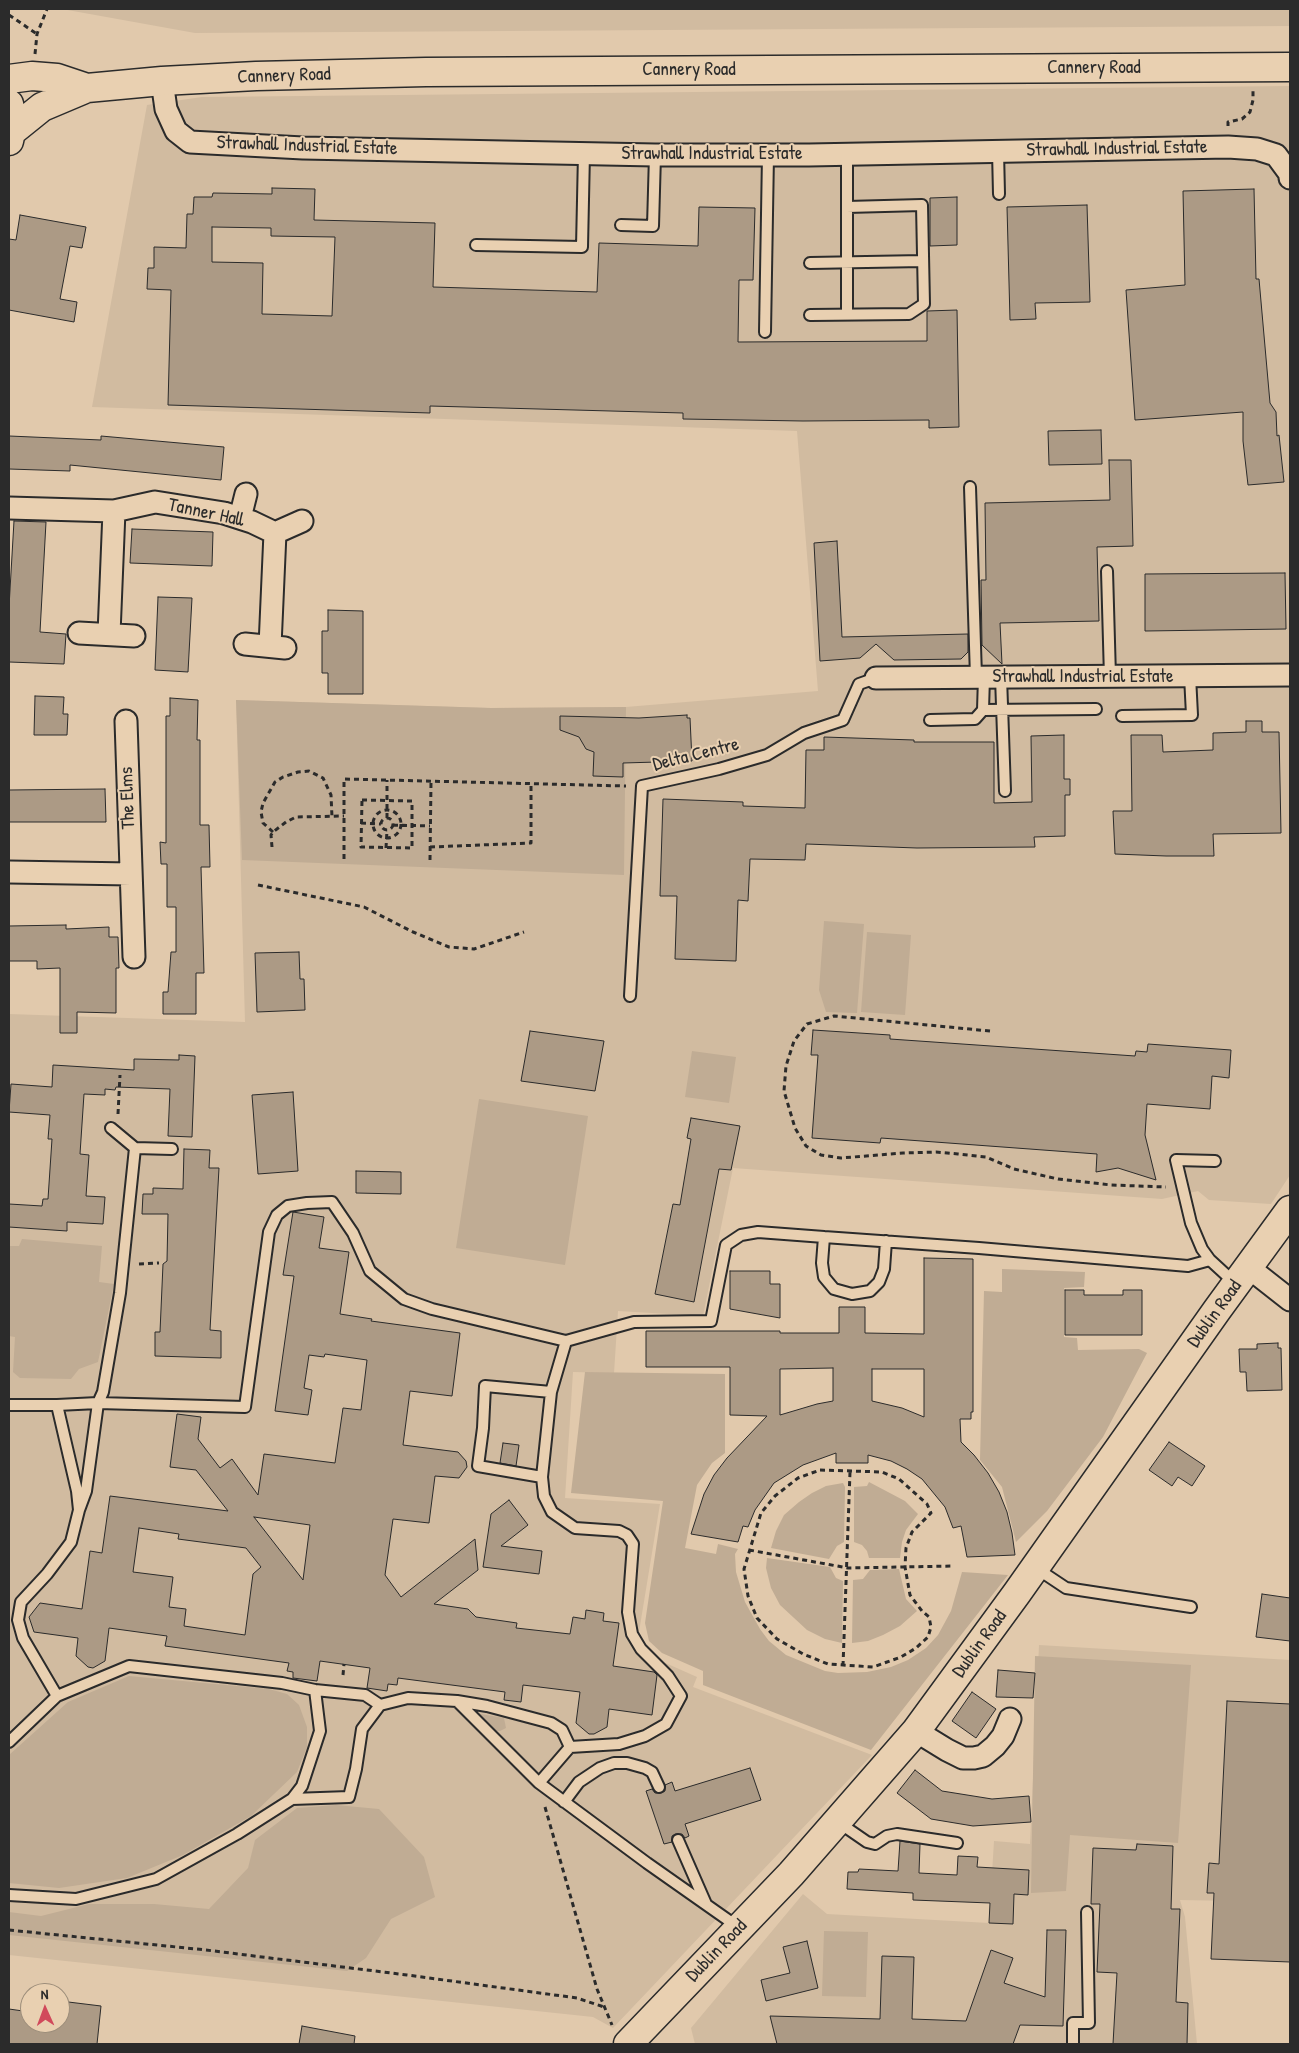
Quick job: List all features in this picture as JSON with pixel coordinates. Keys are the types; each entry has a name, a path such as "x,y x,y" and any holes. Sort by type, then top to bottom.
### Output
{"main road":[{"name":"Cannery Road","path":"10,136 42,107 87,88 162,81 256,76 426,72 1290,67"},
{"name":"Cannery Road","path":"9,79 32,76 57,78 87,88"},
{"path":"9,104 13,123 10,136"},
{"name":"Dublin Road","path":"621,2036 740,1928 792,1874 916,1730 1035,1568 1290,1210"}],"street":[{"name":"Strawhall Industrial Estate","path":"162,81 166,109 176,132 190,142 303,148 655,155 847,154 1228,147 1257,148 1276,155 1290,174 1290,178"},
{"path":"240,518 246,494"},
{"name":"Tanner Hall","path":"9,508 114,511 155,502 224,513 275,533"},
{"path":"109,634 114,511"},
{"path":"245,644 278,647 275,533 302,521"},
{"path":"78,633 134,636"},
{"name":"Strawhall Industrial Estate","path":"876,678 1290,675"},
{"name":"The Elms","path":"126,721 134,957"},
{"path":"9,872 131,874"},
{"path":"1242,1276 1290,1300"},
{"path":"916,1730 963,1758 974,1758 983,1756 995,1746 1003,1736 1010,1719"}],"lane":[{"path":"998,151 999,194"},
{"path":"476,245 582,247 584,153"},
{"path":"847,154 847,314"},
{"path":"622,224 653,226 655,155"},
{"path":"765,332 768,155"},
{"path":"810,315 909,314 924,304 922,205 847,207"},
{"path":"810,263 923,261"},
{"path":"930,720 975,719 983,710 987,677 970,487"},
{"path":"1107,571 1110,677"},
{"path":"1122,716 1192,715 1190,676"},
{"path":"987,677 1003,710 1005,791"},
{"name":"Delta Centre","path":"630,996 642,786 719,769 767,755 804,733 843,720 859,684 876,678"},
{"path":"983,710 1096,709"},
{"path":"114,1131 135,1148 172,1149"},
{"path":"57,1696 23,1638 18,1620 21,1602 47,1574 72,1542 79,1510 86,1491 98,1403 103,1392 120,1293 135,1148"},
{"path":"1214,1161 1176,1160 1191,1223 1202,1249 1210,1260 1242,1276"},
{"path":"9,1405 98,1403 245,1407 269,1232 277,1216 288,1206 307,1203 332,1202 353,1233 370,1271 404,1299 432,1309 566,1341 634,1322 711,1322 726,1245 741,1235 758,1232 1188,1266 1210,1260"},
{"path":"824,1236 822,1264 824,1277 834,1289 852,1294 870,1291 879,1282 884,1269 886,1241"},
{"path":"542,1784 570,1747 619,1744 645,1736 666,1724 681,1696 668,1676 641,1649 632,1634 628,1612 633,1544 630,1539 619,1531 575,1528 552,1512 544,1496 542,1477 551,1392 566,1341"},
{"path":"542,1477 478,1466 483,1428 485,1386 551,1392"},
{"path":"57,1405 77,1491 79,1510"},
{"path":"1035,1568 1066,1588 1191,1607"},
{"path":"9,1742 57,1696 129,1666 282,1683 314,1690 365,1695 380,1705"},
{"path":"9,1894 76,1899 156,1879 238,1834 292,1798 302,1786 320,1731 314,1690"},
{"path":"292,1798 349,1797 356,1769 362,1729 380,1705 408,1698 457,1701 486,1706 551,1723 562,1730 570,1747"},
{"path":"457,1701 542,1784 564,1802 740,1928"},
{"path":"564,1802 579,1782 600,1768 614,1763 626,1763 645,1768 652,1772 659,1787"},
{"path":"837,1821 867,1842 875,1844 887,1836 897,1834 957,1843"},
{"path":"678,1840 707,1905"},
{"path":"1073,2044 1073,2022 1089,2023 1087,1912"}],"path":[{"path":"9,15 37,34 47,9"},
{"path":"1228,147 1228,122 1242,119 1250,112 1253,100 1253,82"},
{"path":"273,832 263,824 263,803 275,782 283,776 298,772 309,771 323,778 331,795 332,817"},
{"path":"344,859 344,779 642,786"},
{"path":"387,780 387,818"},
{"path":"430,860 431,781"},
{"path":"430,847 531,843 531,784"},
{"path":"362,800 412,801 412,848 361,847 361,823 362,800"},
{"path":"387,809 398,815 401,825 398,833 393,837 386,838 375,833 373,824 376,814 381,810 387,809"},
{"path":"272,847 271,835 273,832 296,817 344,816"},
{"path":"381,824 387,818"},
{"path":"387,818 391,820 393,825"},
{"path":"361,823 381,824"},
{"path":"381,824 383,829 387,830"},
{"path":"386,848 387,830 393,825 430,826"},
{"path":"258,885 364,907 413,932 449,947 474,949 524,932"},
{"path":"990,1031 834,1016 807,1024 794,1041 786,1066 784,1091 794,1128 806,1146 822,1155 841,1158 944,1152 986,1157 1014,1169 1058,1178 1111,1185 1182,1187"},
{"path":"114,1131 120,1075"},
{"path":"820,1470 850,1472 882,1472 899,1479 926,1504 931,1513 912,1532 906,1548 905,1567 910,1595 929,1618 931,1627 928,1636 916,1648 901,1657 873,1667 828,1664 777,1639 757,1618 748,1596 744,1569 762,1513 775,1496 798,1478 820,1470"},
{"path":"843,1666 850,1472"},
{"path":"749,1550 848,1568 952,1566"},
{"path":"343,1675 344,1664"},
{"path":"542,1784 543,1801 597,1989 604,2007 621,2036"},
{"path":"9,1930 206,1950 397,1974 577,1998 604,2007"}],"shaded area":[{"path":"62,9 1290,9 1290,26 195,33"},
{"path":"1290,86 1290,1175 1271,1204 1209,1200 1198,1191 1162,1199 733,1168 703,1316 618,1311 614,1373 573,1372 565,1498 660,1504 638,1638 652,1657 697,1677 693,1687 872,1755 613,2028 593,2017 9,1955 9,1014 245,1022 236,700 491,708 626,707 818,691 797,431 92,407 147,105 202,97"},
{"path":"236,700 491,708 626,707 624,875 242,860"},
{"path":"824,921 864,924 857,1013 826,1012 819,990"},
{"path":"867,932 911,935 905,1015 861,1012"},
{"path":"692,1051 736,1057 729,1103 685,1097"},
{"path":"479,1099 588,1116 565,1265 456,1248"},
{"path":"22,1239 102,1246 99,1282 114,1284 98,1362 79,1369 71,1379 20,1378 13,1372 15,1337 9,1336 9,1246 19,1246"},
{"path":"1002,1269 1085,1272 1084,1287 1064,1288 1064,1337 1077,1338 1078,1350 1139,1349 1147,1353 1103,1437 1047,1511 1016,1542 1002,1487 980,1460 984,1291 1002,1292"},
{"path":"585,1372 725,1374 725,1453 712,1463 697,1485 685,1548 716,1554 718,1544 738,1549 735,1554 736,1572 745,1602 769,1641 786,1655 825,1671 838,1673 867,1672 891,1667 908,1660 926,1648 938,1635 951,1611 962,1572 1008,1575 871,1750 703,1685 703,1671 662,1653 649,1641 645,1623 663,1501 571,1493"},
{"path":"869,1482 905,1501 918,1514 906,1530 900,1558 869,1558 867,1551 862,1545 854,1542 854,1487 867,1486"},
{"path":"843,1483 845,1487 844,1542 837,1546 829,1559 771,1548 776,1531 784,1515 812,1493 826,1486"},
{"path":"767,1558 830,1567 836,1578 843,1581 842,1643 825,1639 807,1630 780,1605 771,1588 766,1568"},
{"path":"899,1569 906,1599 917,1611 900,1626 883,1635 868,1641 852,1643 853,1580 863,1579 870,1570"},
{"path":"1039,1645 1290,1660 1290,1902 1180,1900 1185,1917 1197,2044 695,2044 691,2028 803,1894 827,1914 989,1923 994,1841 1030,1844"},
{"path":"1035,1656 1191,1665 1178,1843 1070,1835 1066,1891 1031,1893"},
{"path":"129,1676 269,1689 287,1694 299,1705 307,1727 307,1747 297,1772 251,1816 183,1855 127,1878 59,1888 9,1883 9,1755 68,1702"},
{"path":"475,1713 504,1718 506,1728 495,1731"},
{"path":"336,1805 379,1809 424,1857 435,1897 391,1919 366,1958 347,1971 9,1935 9,1912 41,1916 89,1904 154,1904 209,1909 248,1868 255,1840 297,1808"},
{"path":"824,1931 868,1932 866,1997 822,1996"}],"building":[{"path":"272,188 315,189 314,220 435,223 433,287 597,292 599,243 698,246 699,207 755,208 753,280 739,280 738,342 927,341 927,311 957,310 959,427 929,428 929,420 803,421 683,419 683,413 430,406 430,413 168,405 171,290 147,289 148,268 154,268 154,247 186,248 187,214 193,214 194,197 212,197 213,193 272,194","holes":["212,227 271,228 271,236 335,237 332,316 262,314 263,263 212,262"]},
{"path":"1254,189 1256,279 1259,279 1270,403 1276,412 1277,436 1279,435 1284,482 1248,485 1243,441 1243,412 1135,420 1126,290 1185,285 1183,191"},
{"path":"957,197 957,245 930,246 930,198"},
{"path":"1087,205 1090,302 1035,303 1036,319 1010,320 1007,207"},
{"path":"20,215 86,227 82,248 70,246 60,299 77,302 74,322 9,310 9,239 16,240"},
{"path":"1101,430 1102,464 1049,465 1048,431"},
{"path":"9,436 101,440 101,436 224,447 221,480 70,465 70,471 9,469"},
{"path":"1109,460 1131,460 1133,546 1097,547 1099,621 1000,623 1002,664 982,645 981,580 986,580 985,503 1110,500"},
{"path":"14,521 46,522 40,632 66,634 64,664 9,662 9,607"},
{"path":"132,529 213,532 212,566 130,563"},
{"path":"837,541 842,637 968,634 968,652 961,659 894,660 876,644 860,658 820,661 814,543"},
{"path":"1285,573 1286,629 1145,631 1145,574"},
{"path":"158,597 192,598 188,672 155,670"},
{"path":"328,610 363,611 363,694 328,694 328,673 322,673 322,631 328,631"},
{"path":"35,696 64,697 63,714 68,714 67,735 34,735"},
{"path":"170,698 198,700 197,740 200,740 200,825 209,825 210,867 201,867 204,973 196,973 196,1014 163,1014 163,992 168,992 171,952 176,952 176,907 167,907 167,864 161,864 160,842 166,843 166,716 170,716"},
{"path":"687,715 687,718 690,718 692,761 623,763 623,777 593,776 594,752 586,749 579,737 560,730 560,716 639,718"},
{"path":"1246,721 1262,721 1262,732 1279,732 1281,833 1213,834 1214,856 1115,854 1113,811 1132,811 1131,735 1162,735 1163,752 1213,750 1213,733 1246,732"},
{"path":"1064,735 1064,779 1070,779 1070,795 1065,795 1065,836 1034,837 1035,847 917,848 806,844 805,860 750,859 748,901 738,900 736,961 675,959 677,896 660,896 663,799 743,802 743,806 805,808 806,750 824,750 824,737 914,740 914,742 994,742 994,803 1032,802 1031,736"},
{"path":"105,789 106,822 9,822 9,790"},
{"path":"66,925 66,929 109,927 109,937 118,937 119,968 116,968 116,1013 77,1012 77,1033 60,1033 60,968 37,969 37,961 9,961 9,926"},
{"path":"299,952 300,979 304,979 305,1010 257,1012 255,953"},
{"path":"813,1030 890,1035 890,1039 1135,1056 1136,1051 1147,1052 1148,1044 1231,1050 1229,1078 1212,1076 1210,1109 1147,1104 1145,1135 1156,1180 1118,1168 1096,1172 1097,1154 881,1138 880,1143 812,1138 818,1055 811,1055"},
{"path":"530,1031 604,1041 595,1091 521,1081"},
{"path":"179,1055 195,1056 192,1137 168,1136 170,1089 116,1087 115,1090 105,1089 105,1095 84,1094 80,1154 89,1155 86,1196 105,1197 103,1224 67,1222 67,1231 9,1227 9,1204 42,1206 43,1199 48,1199 52,1139 48,1139 50,1115 9,1112 11,1084 52,1087 53,1065 134,1070 134,1059 179,1060"},
{"path":"293,1092 298,1171 258,1174 252,1095"},
{"path":"691,1118 740,1126 731,1170 719,1169 694,1302 655,1294 673,1204 680,1205 691,1139 687,1138"},
{"path":"184,1149 210,1150 209,1168 219,1168 210,1330 221,1331 221,1358 155,1356 155,1332 160,1332 163,1264 167,1261 168,1214 142,1214 143,1194 153,1194 153,1188 183,1189"},
{"path":"356,1171 401,1172 401,1194 356,1193"},
{"path":"293,1212 324,1217 319,1248 349,1252 340,1314 372,1319 371,1321 460,1333 452,1396 410,1391 403,1445 458,1452 466,1461 467,1467 459,1478 435,1476 429,1523 393,1519 385,1575 401,1597 475,1539 478,1570 434,1604 468,1609 476,1617 517,1623 516,1628 570,1634 573,1617 585,1619 586,1610 604,1613 603,1621 619,1623 613,1666 654,1672 657,1675 652,1715 609,1709 607,1727 594,1734 589,1734 576,1723 580,1692 523,1685 521,1702 504,1700 505,1692 398,1678 397,1685 388,1684 387,1691 367,1688 370,1668 320,1661 317,1681 293,1678 293,1672 287,1671 289,1663 165,1646 167,1636 109,1628 105,1661 93,1668 88,1667 76,1656 78,1638 34,1632 29,1617 40,1603 82,1609 90,1551 102,1553 110,1496 228,1511 196,1470 170,1467 177,1414 201,1417 198,1439 220,1468 232,1459 258,1495 264,1454 335,1463 343,1408 361,1410 367,1360 325,1354 324,1357 309,1355 304,1388 312,1390 308,1415 275,1411 294,1276 283,1275","holes":["254,1517 310,1525 303,1580","139,1528 179,1534 178,1539 246,1548 261,1567 253,1574 245,1635 184,1626 186,1609 169,1607 173,1577 133,1572"]},
{"path":"924,1258 973,1259 973,1412 971,1412 971,1419 960,1419 961,1442 988,1473 999,1492 1007,1512 1015,1555 967,1557 961,1526 953,1528 945,1507 922,1479 891,1461 868,1455 868,1463 836,1463 836,1453 803,1465 774,1483 755,1510 748,1527 743,1526 738,1542 691,1534 704,1494 714,1475 727,1458 767,1416 730,1415 730,1367 646,1367 646,1331 839,1333 839,1307 865,1307 865,1333 924,1334","holes":["833,1368 833,1401 780,1415 780,1369","872,1369 924,1369 924,1417 902,1408 872,1401"]},
{"path":"730,1271 770,1271 770,1284 780,1284 780,1318 730,1309"},
{"path":"1065,1290 1084,1290 1084,1295 1123,1295 1123,1290 1142,1290 1142,1335 1065,1335"},
{"path":"1278,1343 1278,1348 1281,1348 1282,1390 1247,1391 1246,1372 1240,1372 1239,1349 1257,1349 1257,1344"},
{"path":"1169,1442 1205,1466 1192,1486 1178,1477 1172,1486 1149,1470"},
{"path":"503,1443 519,1445 516,1466 500,1463"},
{"path":"509,1500 528,1525 501,1546 542,1551 539,1574 483,1567 491,1514"},
{"path":"1262,1594 1290,1598 1290,1641 1256,1637"},
{"path":"998,1670 1035,1673 1033,1698 996,1697"},
{"path":"972,1692 996,1709 976,1738 952,1721"},
{"path":"1227,1701 1290,1704 1290,1962 1211,1959 1214,1893 1207,1893 1209,1863 1219,1864"},
{"path":"750,1768 761,1800 685,1824 689,1836 685,1838 682,1834 676,1834 672,1836 672,1842 664,1844 646,1791 652,1789 655,1793 661,1793 665,1791 665,1785 672,1782 675,1791"},
{"path":"915,1770 942,1791 992,1799 1029,1796 1031,1822 973,1826 931,1819 897,1793"},
{"path":"900,1841 920,1844 919,1873 957,1875 958,1856 978,1857 977,1867 1029,1870 1028,1895 1014,1894 1013,1924 989,1923 990,1903 913,1900 913,1893 847,1889 848,1872 858,1872 859,1869 898,1871"},
{"path":"1137,1844 1173,1846 1171,1909 1180,1909 1176,2002 1188,2003 1187,2044 1113,2044 1117,1973 1097,1972 1100,1904 1091,1904 1093,1848 1136,1850"},
{"path":"1047,1930 1066,1930 1063,2026 1020,2025 1013,2044 777,2044 770,2016 880,2019 882,1956 914,1957 912,2019 966,2021 991,1950 1013,1958 1004,1983 1045,1997"},
{"path":"807,1941 818,1988 766,2001 761,1980 790,1973 783,1947"},
{"path":"70,2002 101,2006 97,2044 9,2044 9,2009 20,2011 20,2033 70,2033"},
{"path":"302,2026 355,2036 354,2044 299,2044"}]}
